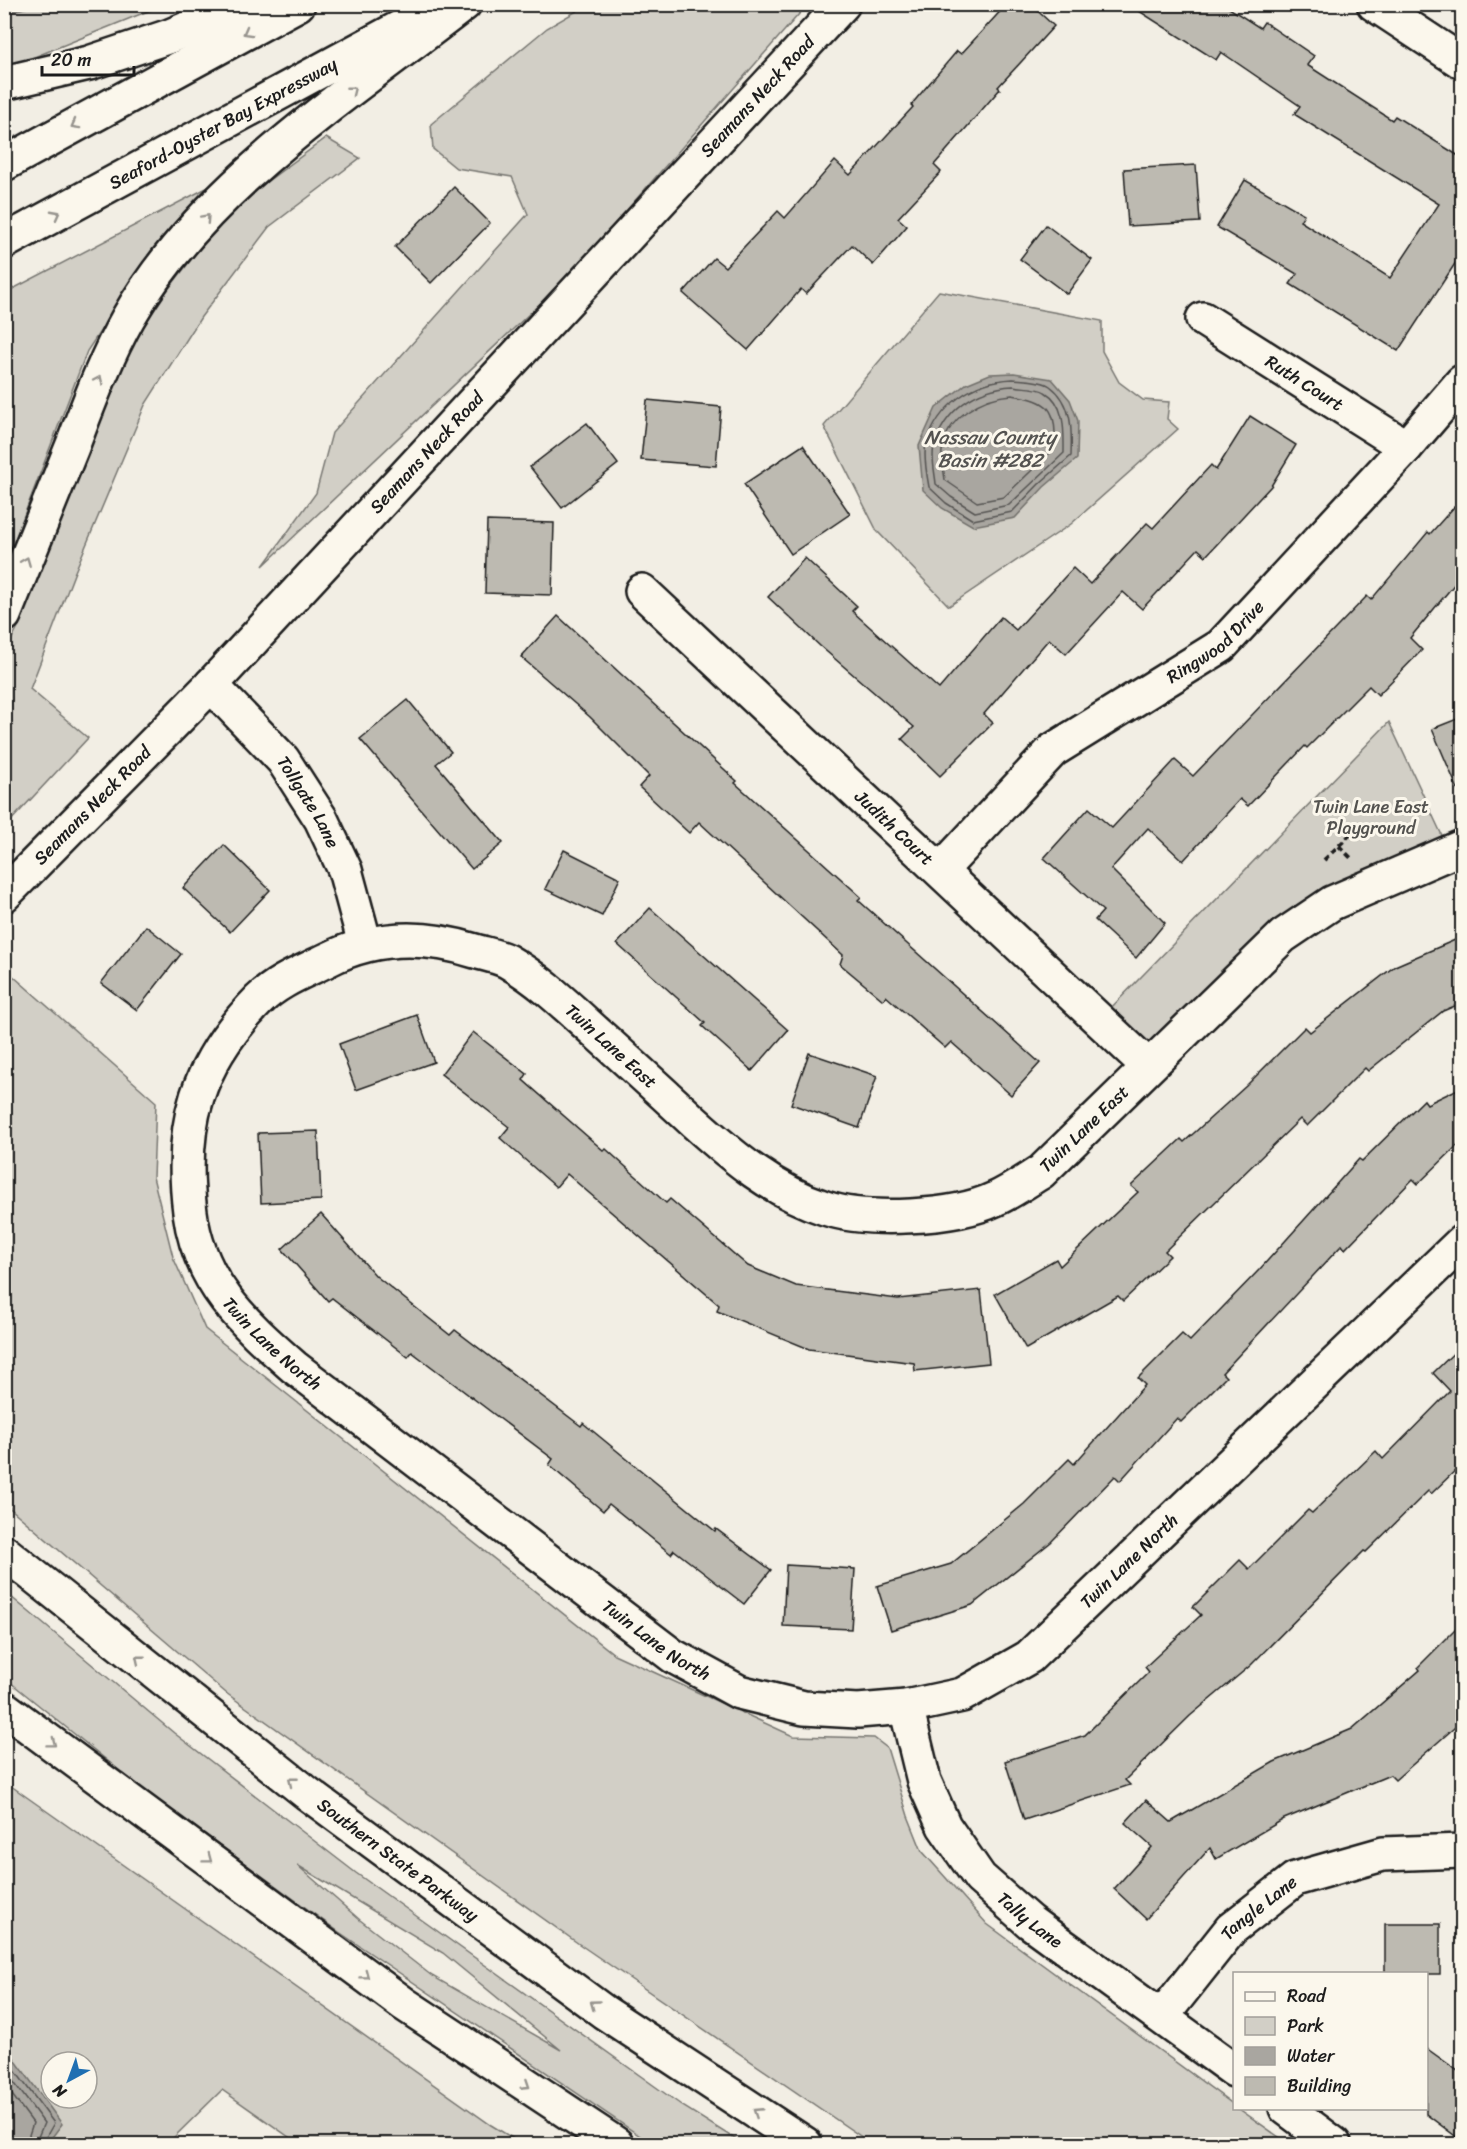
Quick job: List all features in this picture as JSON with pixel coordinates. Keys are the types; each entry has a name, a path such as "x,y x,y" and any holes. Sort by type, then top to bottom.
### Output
{"main road":[{"path":"4,83 89,63 170,36 245,4"},
{"path":"4,164 298,4"},
{"name":"Seaford-Oyster Bay Expressway","path":"4,242 442,4"},
{"path":"4,615 96,387 129,317 175,251 231,190 290,138 464,4"},
{"name":"Seamans Neck Road","path":"4,894 211,685 843,4"},
{"path":"1374,4 1462,62"},
{"name":"Ruth Court","path":"1203,320 1406,447"},
{"name":"Ringwood Drive","path":"941,870 1053,750 1221,646 1406,447 1462,382"},
{"name":"Judith Court","path":"642,591 1148,1066"},
{"name":"Tollgate Lane","path":"211,685 283,760 321,819 345,870 365,944"},
{"name":"Twin Lane East","path":"365,944 418,938 460,946 504,959 548,989 740,1163 785,1192 827,1209 876,1215 928,1216 993,1200 1041,1172 1283,936 1332,903 1462,847"},
{"name":"Twin Lane North","path":"365,944 342,952 271,988 232,1028 206,1073 194,1103 186,1150 186,1180 192,1230 212,1283 244,1323 294,1367 673,1656 739,1692 804,1708 858,1711 906,1707 962,1695 1029,1657 1462,1242"},
{"name":"Southern State Parkway","path":"4,1552 316,1800 604,2012 806,2145"},
{"name":"Tally Lane","path":"906,1707 924,1781 944,1826 980,1878 1030,1922 1233,2069"},
{"path":"4,1708 404,2004 616,2145"},
{"name":"Tangle Lane","path":"1162,2016 1231,1929 1295,1880 1383,1854 1462,1851"},
{"path":"1287,2110 1334,2145"}],"path":[{"path":"1324,860 1354,831"}],"green space":[{"path":"36,5 163,5 22,62 5,64 5,13"},
{"path":"587,5 807,5 567,278 263,566 316,493 332,433 528,214 512,177 456,168 433,149 431,124 547,28"},
{"path":"326,138 360,158 269,227 201,317 145,405 74,574 30,689 88,738 5,827 5,652 20,623 113,372 167,291 230,209"},
{"path":"220,181 154,250 87,351 5,565 5,293"},
{"path":"939,291 1102,321 1102,351 1119,382 1143,400 1169,402 1167,419 1178,429 1071,524 949,606 877,531 824,426"},
{"name":"Twin Lane East Playground","path":"1389,722 1447,846 1336,892 1148,1057 1105,1014"},
{"path":"4,968 156,1102 153,1177 173,1257 205,1329 614,1654 793,1736 874,1738 887,1748 908,1816 922,1851 987,1924 1233,2104 1233,2110 1240,2110 1289,2144 872,2144 579,1944 226,1693 5,1504"},
{"path":"4,1591 174,1733 356,1873 684,2107 743,2144 652,2144 339,1932 140,1787 5,1678","holes":["297,1865 443,1953 561,2050 432,1976 360,1920"]},
{"path":"4,1781 491,2125 522,2144 299,2144 222,2090 167,2144 5,2144"}],"water":[{"name":"Nassau County Basin #282","path":"1014,373 1052,379 1070,400 1078,421 1077,459 1044,487 1015,518 973,526 942,508 923,490 919,446 936,408 966,384 990,374"},
{"path":"5,2046 39,2093 39,2110 52,2110 62,2124 47,2144 5,2144"}],"building":[{"path":"1007,4 1030,4 1054,26 998,87 1000,89 934,165 941,172 898,218 907,226 873,265 852,245 806,294 801,289 748,350 683,293 714,258 725,267 778,211 785,218 835,161 850,175 913,107 911,105 957,51 961,54"},
{"path":"1128,4 1223,4 1260,28 1264,22 1314,56 1307,65 1392,120 1395,116 1462,158 1462,253 1398,351 1290,284 1297,274 1217,227 1245,180 1304,214 1300,221 1390,278 1439,204 1294,114 1300,106 1221,52 1216,60"},
{"path":"1196,165 1200,222 1128,226 1124,169"},
{"path":"454,187 490,223 431,283 395,247"},
{"path":"1046,225 1092,260 1067,294 1020,259"},
{"path":"647,400 721,407 716,466 641,460"},
{"path":"1250,416 1296,445 1271,486 1206,556 1198,549 1142,609 1123,592 1066,654 1049,639 984,714 993,723 940,776 902,739 914,727 820,646 768,597 805,558 857,606 852,611 939,689 1001,617 1016,630 1073,568 1090,584 1147,523 1153,528 1211,465 1216,470"},
{"path":"587,423 618,464 562,508 530,467"},
{"path":"803,445 850,514 791,554 744,484"},
{"path":"1462,498 1462,575 1410,638 1422,650 1378,695 1369,686 1307,748 1305,746 1248,806 1240,799 1183,861 1148,828 1111,869 1165,923 1136,958 1095,920 1103,911 1044,858 1089,808 1112,828 1175,760 1193,776 1367,596 1371,600 1428,532 1430,534"},
{"path":"487,521 554,523 552,595 485,593"},
{"path":"558,616 737,781 735,783 861,897 858,900 1040,1063 1011,1095 951,1042 945,1048 886,996 883,1000 840,964 843,955 699,822 689,833 639,787 649,776 590,717 521,657"},
{"path":"408,700 451,752 436,764 503,843 472,869 360,739"},
{"path":"1462,717 1462,799 1432,729"},
{"path":"224,845 270,890 230,932 183,888"},
{"path":"564,850 620,878 602,916 545,889"},
{"path":"650,908 788,1030 752,1071 702,1026 705,1023 617,944"},
{"path":"146,926 181,954 137,1010 101,983"},
{"path":"1462,937 1462,1003 1443,1011 1368,1071 1365,1068 1307,1126 1300,1119 1165,1251 1170,1256 1123,1301 1118,1296 1026,1349 995,1294 1056,1259 1060,1266 1138,1192 1131,1186 1181,1139 1184,1142 1246,1086 1305,1027 1310,1032 1395,966"},
{"path":"417,1015 434,1062 356,1090 339,1044"},
{"path":"473,1032 527,1074 523,1080 604,1151 606,1149 666,1203 670,1199 748,1266 796,1286 898,1299 981,1290 989,1363 915,1371 914,1363 809,1349 717,1311 719,1305 567,1174 556,1187 500,1138 509,1127 441,1074"},
{"path":"809,1053 877,1076 859,1128 791,1104"},
{"path":"1462,1087 1462,1141 1418,1184 1413,1179 1345,1249 1342,1245 1222,1373 1226,1377 1181,1422 1177,1418 1120,1481 1115,1476 1051,1542 972,1605 891,1630 877,1586 951,1564 1024,1504 1069,1459 1074,1464 1145,1385 1138,1378 1182,1334 1190,1341 1259,1270 1359,1159 1362,1161 1424,1100 1427,1104"},
{"path":"318,1131 321,1200 261,1203 258,1133"},
{"path":"321,1214 376,1276 450,1335 455,1330 581,1426 583,1423 715,1531 716,1529 771,1570 744,1604 674,1550 671,1554 609,1504 603,1511 549,1465 553,1459 412,1352 408,1357 332,1298 328,1301 282,1249"},
{"path":"1462,1345 1462,1464 1431,1494 1428,1491 1366,1552 1364,1551 1251,1665 1190,1716 1125,1780 1130,1785 1024,1820 1005,1761 1085,1735 1149,1672 1145,1667 1201,1615 1193,1607 1240,1560 1249,1569 1308,1510 1312,1513 1376,1451 1383,1459 1450,1391 1433,1373"},
{"path":"786,1565 855,1569 851,1629 783,1626"},
{"path":"1462,1623 1462,1721 1395,1780 1390,1775 1284,1819 1216,1859 1210,1848 1146,1919 1114,1889 1152,1847 1125,1823 1146,1800 1171,1822 1274,1762 1352,1729 1420,1670 1418,1667"},
{"path":"1385,1924 1440,1924 1440,1974 1385,1972"},
{"path":"1428,2049 1462,2074 1462,2141 1426,2114 1428,2110"}]}
